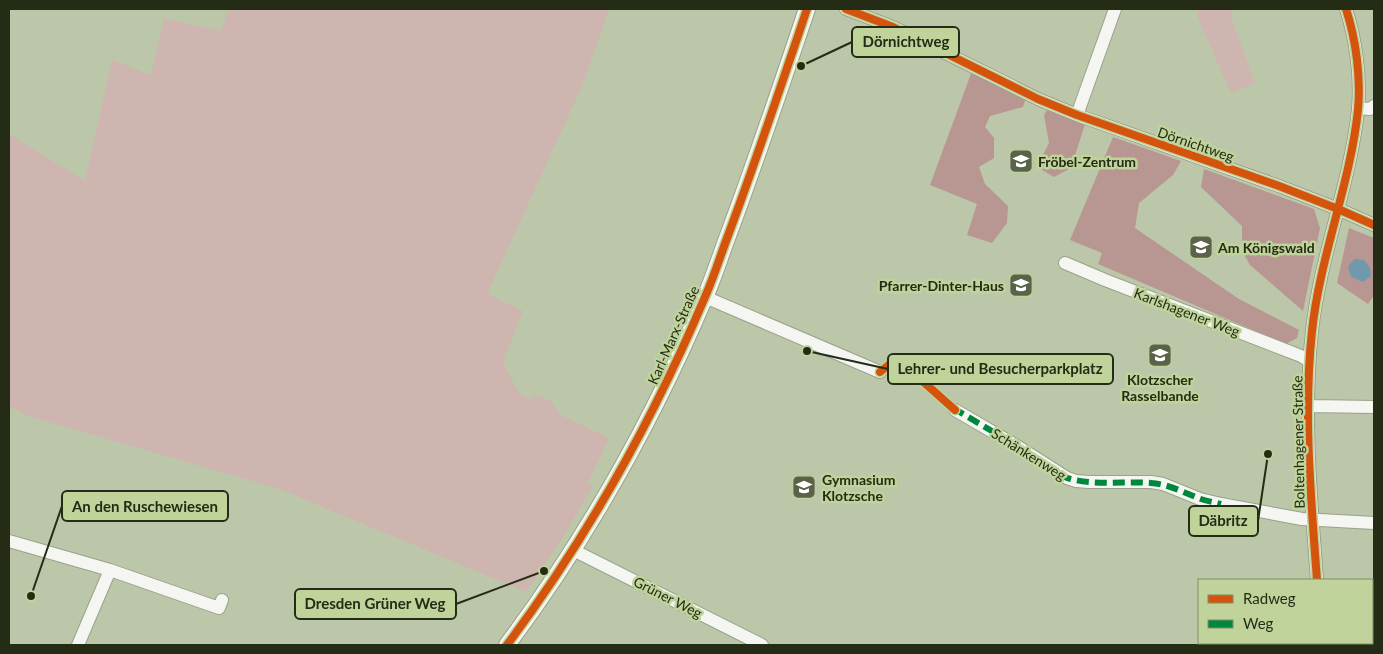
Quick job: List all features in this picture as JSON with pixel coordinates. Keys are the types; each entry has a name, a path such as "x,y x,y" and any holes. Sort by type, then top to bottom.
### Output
{"main road":[{"name":"Karl-Marx-Straße","path":"507,645 536,606 572,550 628,455 654,406 705,297 752,173 807,9"}],"street":[{"name":"Dörnichtweg","path":"846,9 893,28 1077,116 1279,186 1374,225"},
{"path":"1077,116 1115,9"},
{"name":"Boltenhagener Straße","path":"1316,579 1309,466 1309,361 1316,309 1350,160 1358,108 1355,51 1346,9"},
{"path":"1358,108 1370,109 1374,106"},
{"name":"Karlshagener Weg","path":"1065,264 1301,356 1309,361"},
{"name":"Karl-Marx-Straße","path":"705,297 880,372"},
{"path":"1309,406 1374,407"},
{"name":"Schänkenweg","path":"955,410 1067,478 1076,481 1151,482 1163,484 1200,499 1302,519 1374,523"},
{"path":"9,541 110,570 219,608 222,600"},
{"name":"Grüner Weg","path":"572,550 762,645"},
{"path":"78,645 110,570"}],"shaded area":[{"path":"229,9 609,9 582,86 487,294 523,311 503,362 520,395 530,399 537,395 551,401 560,415 609,438 588,483 593,486 560,542 526,592 280,489 28,416 9,406 9,134 85,181 112,60 151,75 164,18 221,31"},
{"path":"1198,9 1232,9 1232,20 1255,83 1231,93 1197,16"},
{"path":"972,71 1026,97 1023,107 990,116 985,127 994,138 994,158 979,167 985,184 1008,206 1007,223 992,243 967,235 977,204 930,185"},
{"path":"1049,107 1085,124 1071,168 1054,177 1037,167 1049,143 1044,115"},
{"path":"1113,137 1181,161 1173,175 1139,203 1135,228 1239,299 1299,330 1297,338 1286,344 1098,264 1102,253 1070,240"},
{"path":"1204,169 1314,209 1320,228 1303,311 1250,265 1242,251 1242,226 1201,187"},
{"path":"1349,228 1374,238 1374,296 1368,304 1337,283"}],"water":[{"path":"1355,259 1364,260 1370,268 1371,276 1363,282 1351,277 1348,266"}],"marked path":[{"path":"953,408 1067,478 1098,483 1163,485 1203,500 1221,504"}],"cycle path":[{"path":"507,645 564,563 591,520 641,433 685,343 708,290 758,154 807,9"},
{"path":"846,9 893,27 1038,99 1077,115 1279,186 1374,225"},
{"path":"1317,579 1309,456 1309,362 1321,275 1349,166 1358,110 1357,59 1353,33 1346,9"},
{"path":"880,372 896,359 907,364 919,378 955,410"}],"place":[{"name":"Dörnichtweg","path":"801,66"},
{"name":"Fröbel-Zentrum","path":"1021,161"},
{"name":"Am Königswald","path":"1201,247"},
{"name":"Pfarrer-Dinter-Haus","path":"1021,285"},
{"name":"Lehrer- und Besucherparkplatz","path":"807,351"},
{"name":"Klotzscher Rasselbande","path":"1160,355"},
{"name":"Däbritz","path":"1268,454"},
{"name":"Gymnasium Klotzsche","path":"804,487"},
{"name":"Dresden Grüner Weg","path":"544,571"},
{"name":"An den Ruschewiesen","path":"31,596"}]}
